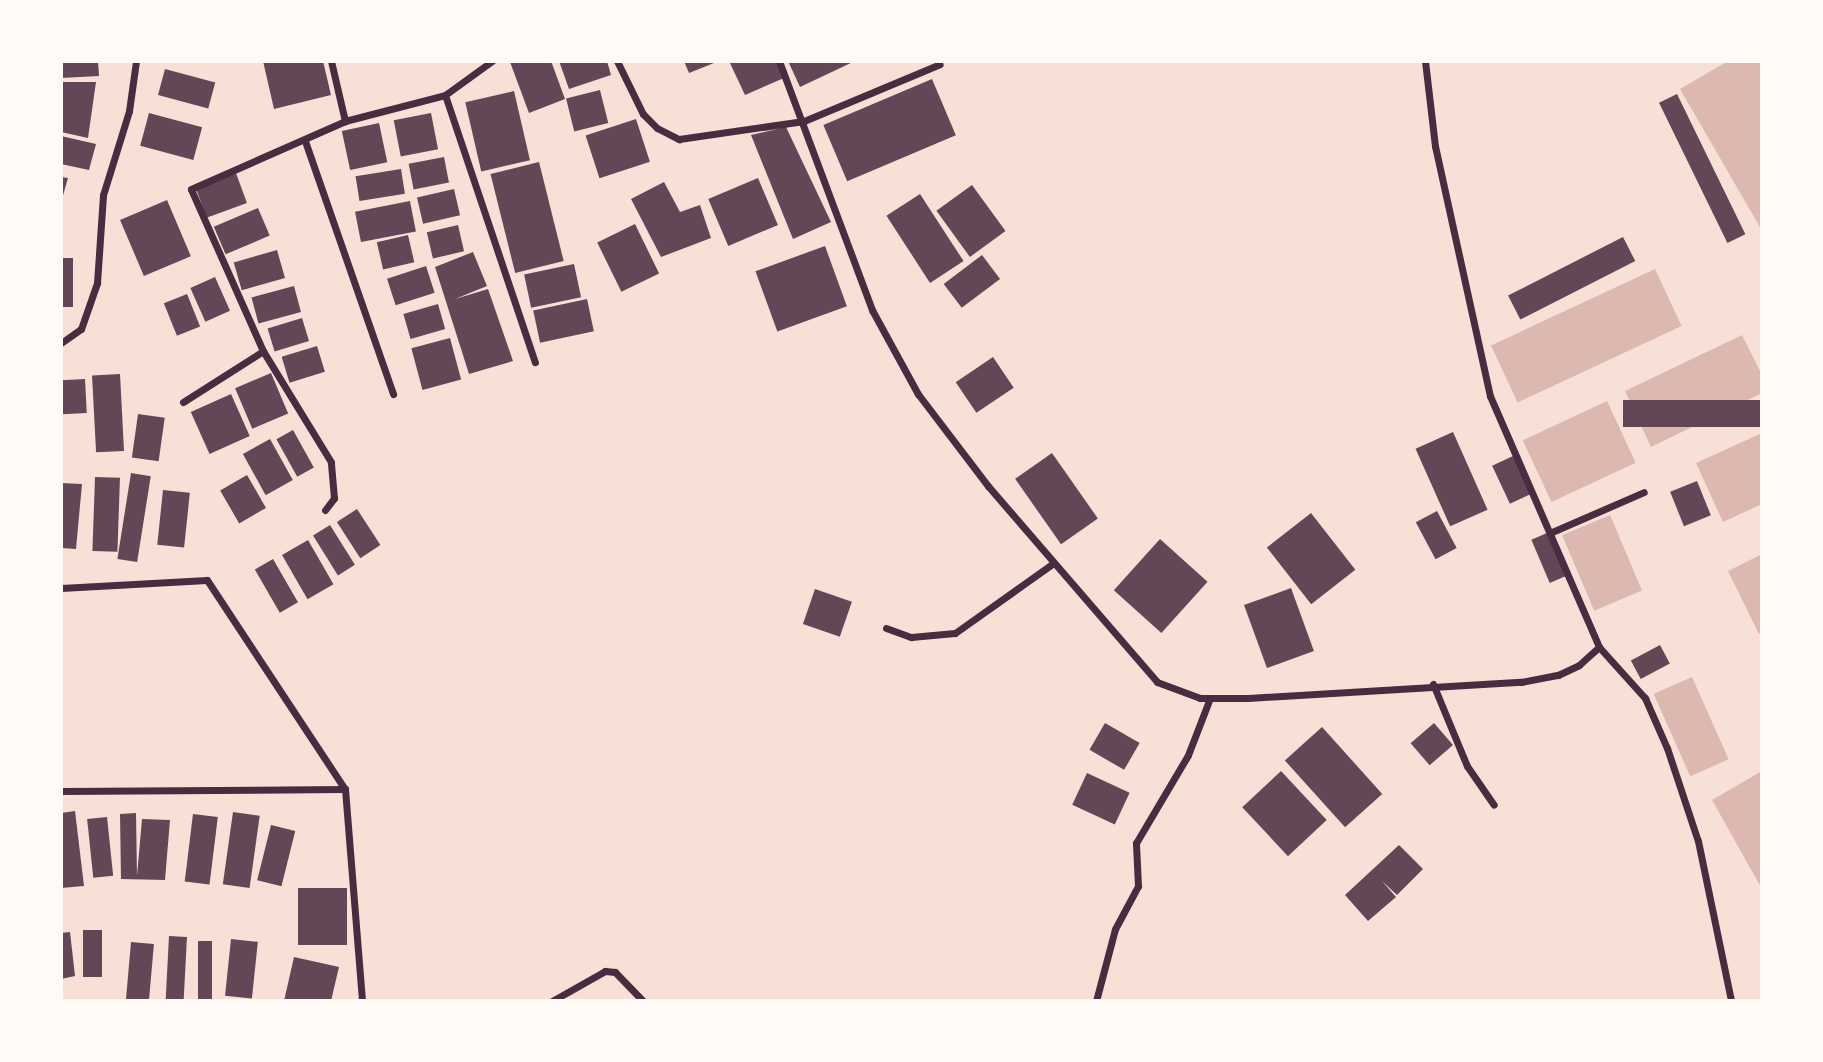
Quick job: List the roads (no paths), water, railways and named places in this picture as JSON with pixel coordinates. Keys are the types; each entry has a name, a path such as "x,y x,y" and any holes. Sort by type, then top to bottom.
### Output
{"street":[{"path":"61,343 81,328 97,283 103,195 129,110 136,61"},
{"path":"331,61 345,121"},
{"path":"325,510 334,498 331,462 263,351 191,189 305,141 345,121 445,95 492,61"},
{"path":"617,61 643,114 667,135 679,139 804,121 940,64"},
{"path":"779,61 889,344 948,435 1052,564 1157,682 1176,692 1210,698 1345,694 1433,684 1521,682 1558,675 1579,665 1599,647"},
{"path":"1425,61 1436,145 1480,363 1505,435 1552,532 1599,647 1645,698 1683,789 1731,1001"},
{"path":"445,95 535,362"},
{"path":"305,141 393,394"},
{"path":"183,402 263,351"},
{"path":"1552,532 1644,492"},
{"path":"886,628 911,637 955,633 1052,564"},
{"path":"61,588 207,580 345,789 362,1001"},
{"path":"1433,684 1467,765 1494,805"},
{"path":"1096,1001 1115,929 1138,886 1136,843 1188,755 1210,698"},
{"path":"61,791 345,789"},
{"path":"552,1001 604,971 615,972 643,1001"}]}
